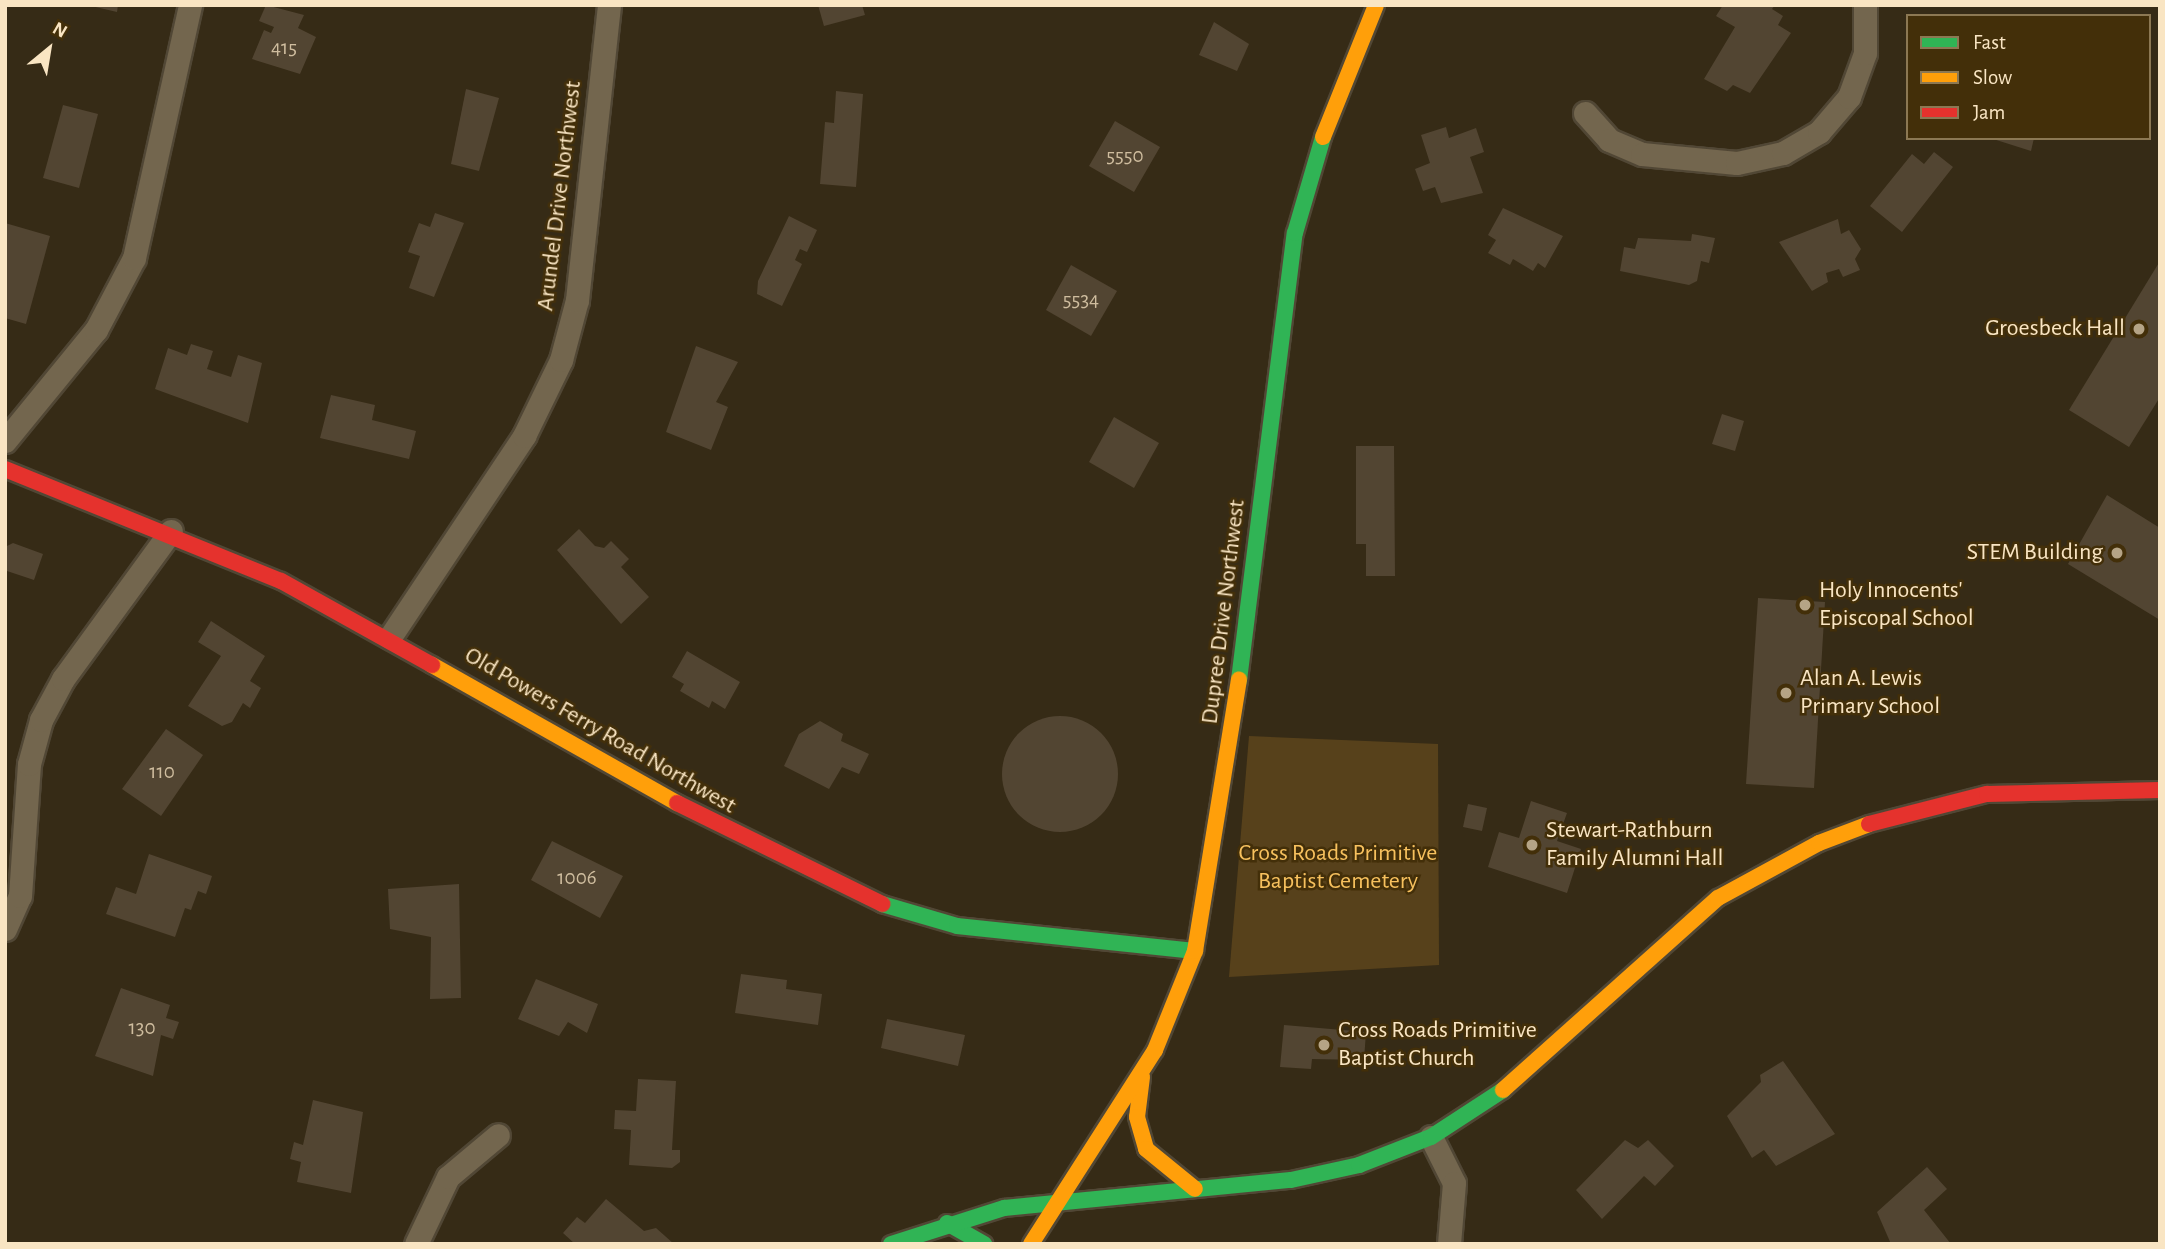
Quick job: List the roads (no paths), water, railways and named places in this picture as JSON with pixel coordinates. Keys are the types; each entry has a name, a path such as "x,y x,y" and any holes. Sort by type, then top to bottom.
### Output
{"street":[{"path":"5,441 96,330 134,258 190,5"},
{"name":"Arundel Drive Northwest","path":"390,637 524,436 561,360 578,300 609,5"},
{"name":"Dupree Drive Northwest","path":"1031,1244 1143,1071 1176,1010 1195,951 1228,771 1296,233 1333,101 1376,5"},
{"path":"1585,113 1609,140 1642,154 1737,163 1783,153 1819,132 1849,97 1865,53 1865,5"},
{"name":"Old Powers Ferry Road Northwest","path":"5,469 170,531 390,637 724,829 878,902 957,926 1195,951"},
{"path":"5,929 20,896 29,764 41,720 63,679 170,531"},
{"path":"891,1244 947,1223 1058,1201 1233,1186 1326,1174 1431,1136 1523,1073 1717,898 1819,843 1896,814 1987,794 2160,790"},
{"path":"1143,1071 1137,1117 1143,1141 1166,1170 1195,1189"},
{"path":"416,1244 448,1177 498,1135"},
{"path":"1431,1136 1454,1183 1449,1244"},
{"path":"947,1223 984,1244"}],"place":[{"name":"Groesbeck Hall","path":"2139,329"},
{"name":"STEM Building","path":"2117,553"},
{"name":"Holy Innocents' Episcopal School","path":"1805,605"},
{"name":"Alan A. Lewis Primary School","path":"1786,693"},
{"name":"Stewart-Rathburn Family Alumni Hall","path":"1532,845"},
{"name":"Cross Roads Primitive Baptist Church","path":"1324,1045"}],"park label":[{"name":"Cross Roads Primitive Baptist Cemetery","path":"1338,868"}]}
